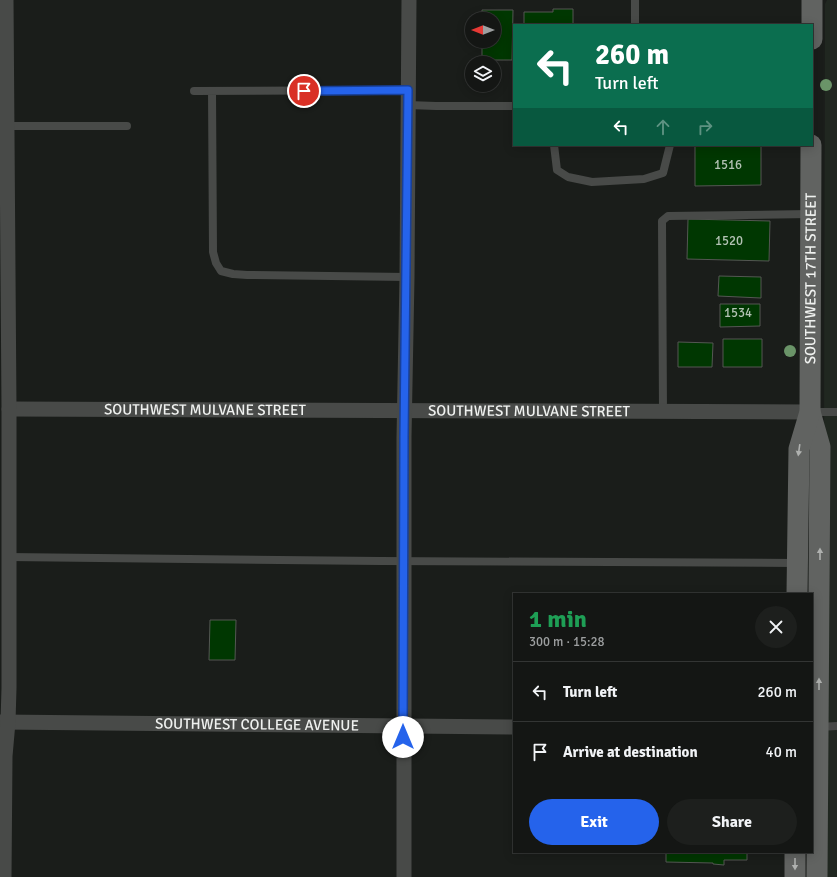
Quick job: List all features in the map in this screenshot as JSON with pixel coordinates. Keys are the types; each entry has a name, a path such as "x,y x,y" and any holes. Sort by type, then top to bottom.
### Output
{"main road":[{"path":"812,0 812,24"},
{"name":"SOUTHWEST 17TH STREET","path":"811,146 810,412 820,447 828,727 817,877"},
{"name":"SOUTHWEST 17TH STREET","path":"797,593 799,449 810,412"},
{"path":"795,853 795,877"}],"street":[{"path":"4,877 4,722 8,557 4,454 9,409 4,334 4,213 7,126 3,87 6,0"},
{"path":"404,877 403,726 409,0"},
{"name":"SOUTHWEST MULVANE STREET","path":"9,409 810,412"},
{"name":"SOUTHWEST COLLEGE AVENUE","path":"4,722 513,727"}],"lane":[{"path":"634,0 635,24"},
{"path":"194,91 408,90"},
{"path":"212,91 213,252 216,263 221,271 247,275 407,277"},
{"path":"408,105 513,106"},
{"path":"7,126 127,126"},
{"path":"554,146 557,170 568,178 592,182 644,179 663,173 670,146"},
{"path":"663,412 662,221 668,216 811,214"},
{"path":"810,412 837,412"},
{"path":"8,557 797,563"}],"shaded area":[{"path":"827,0 837,0 837,877 823,877 825,4"}],"building":[{"path":"553,9 573,9 573,24 524,24 524,12 553,12"},
{"path":"482,10 513,10 512,60 501,60 501,56 482,56 482,48 501,48 501,12 482,12"},
{"path":"695,146 761,146 761,185 695,186"},
{"path":"688,219 770,221 769,261 687,259"},
{"path":"719,276 761,277 761,298 718,296"},
{"path":"720,304 760,304 760,326 720,327"},
{"path":"723,339 762,339 762,367 723,367"},
{"path":"678,342 713,343 712,367 678,367"},
{"path":"210,620 236,620 235,660 209,660"},
{"path":"666,853 747,853 747,860 724,860 724,865 713,863 666,862"}],"route":[{"path":"304,91 408,90 404,437 403,737"}]}
